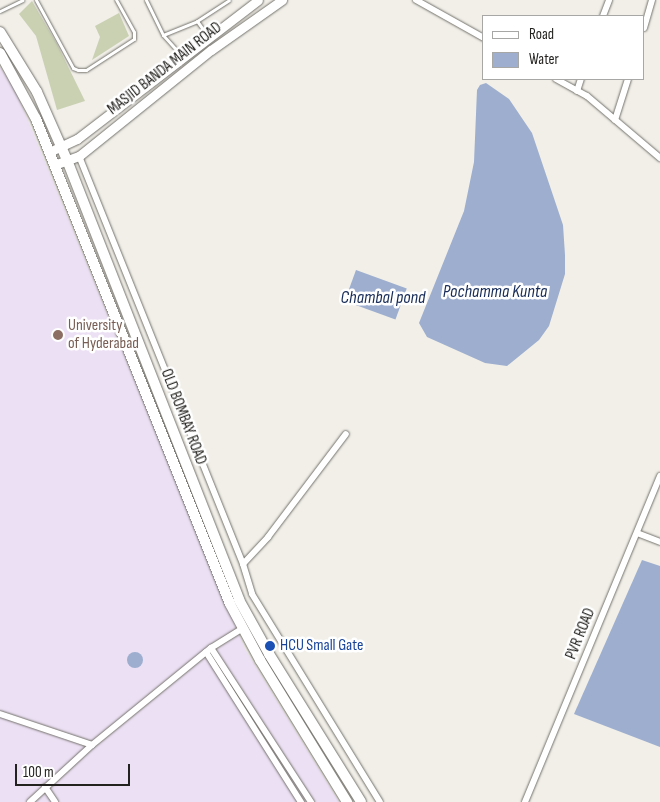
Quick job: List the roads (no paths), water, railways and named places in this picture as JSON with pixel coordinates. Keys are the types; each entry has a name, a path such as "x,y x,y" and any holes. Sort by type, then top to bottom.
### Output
{"main road":[{"name":"MASJID BANDA MAIN ROAD","path":"49,152 77,139 208,36 258,0"},
{"name":"MASJID BANDA MAIN ROAD","path":"54,165 79,156 211,50 282,0"},
{"name":"OLD BOMBAY ROAD","path":"0,32 37,92 67,160 240,600 268,654 361,802"},
{"name":"OLD BOMBAY ROAD","path":"0,53 26,98 49,152 242,629 347,802"}],"street":[{"path":"416,0 482,37"},
{"path":"603,15 609,0"},
{"path":"645,24 652,0"},
{"path":"558,80 577,91 660,158"},
{"path":"577,91 582,80"},
{"path":"615,120 628,80"},
{"path":"79,156 243,564 252,594 380,802"},
{"path":"243,564 346,434"},
{"name":"PVR ROAD","path":"525,802 660,476"},
{"path":"637,533 660,542"},
{"path":"30,802 92,745 209,650 242,629"},
{"path":"209,650 301,802"},
{"path":"209,650 312,802"},
{"path":"0,714 92,745"},
{"path":"46,786 55,802"}],"lane":[{"path":"0,11 23,0"},
{"path":"36,0 73,68 86,70 134,39 134,32 116,0"},
{"path":"146,0 164,35 182,56"},
{"path":"164,35 197,21 229,0"},
{"path":"197,21 208,36"}],"water":[{"name":"Pochamma Kunta","path":"486,83 509,99 532,133 563,225 565,274 549,326 539,340 507,366 485,363 427,337 419,323 464,211 474,162 477,90 480,85"},
{"name":"Chambal pond","path":"356,270 407,288 395,319 345,301"},
{"path":"642,560 660,566 660,747 574,714"},
{"path":"132,652 138,652 143,657 141,666 132,668 127,663 127,657"}],"place":[{"name":"University of Hyderabad","path":"58,335"},
{"name":"HCU Small Gate","path":"270,646"}]}
